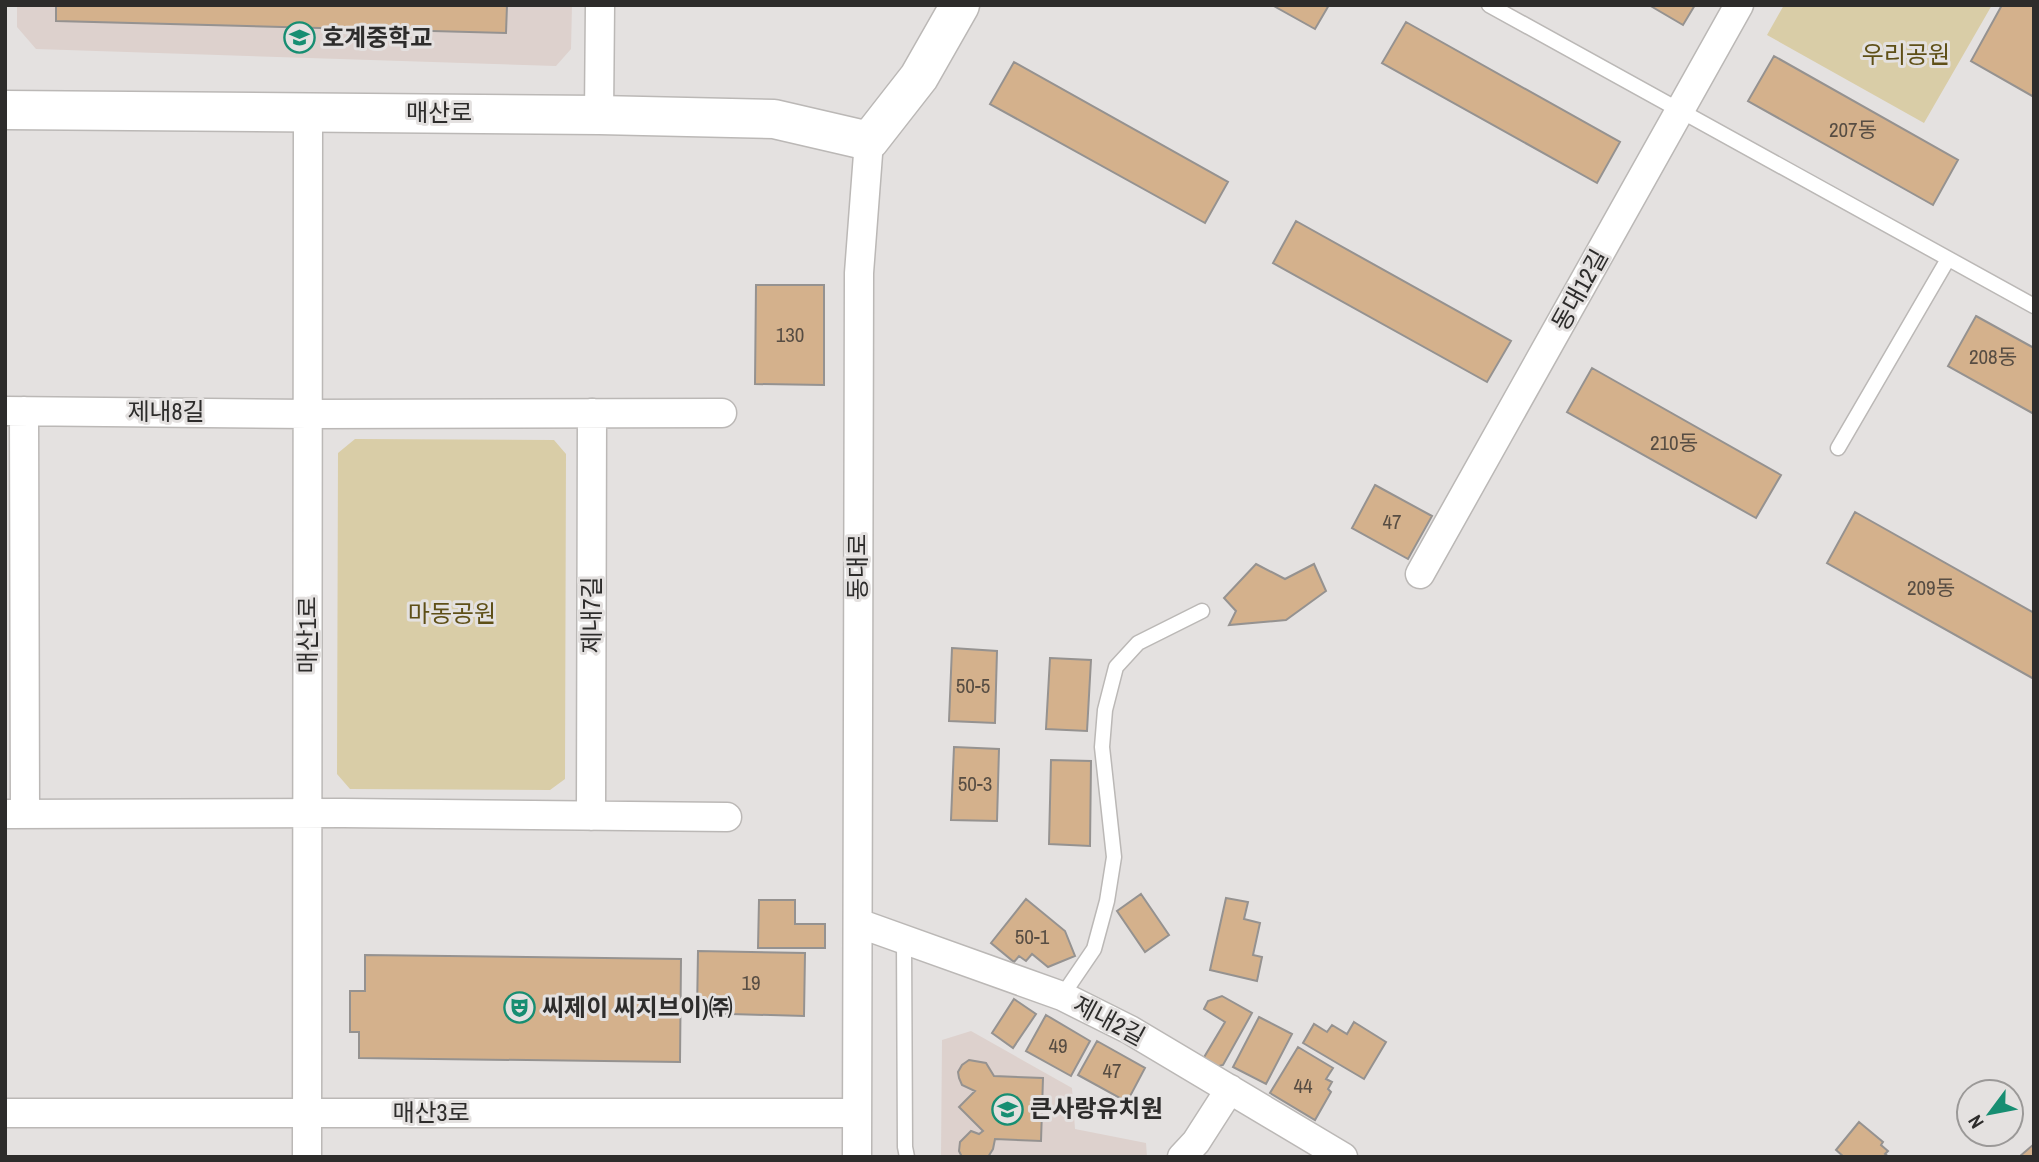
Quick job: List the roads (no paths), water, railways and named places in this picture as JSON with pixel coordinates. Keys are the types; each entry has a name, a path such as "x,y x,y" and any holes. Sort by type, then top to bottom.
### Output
{"street":[{"path":"599,114 600,5"},
{"path":"869,141 919,77 960,5"},
{"name":"동대12길","path":"1420,574 1739,5"},
{"name":"매산로","path":"5,110 599,114 774,119 869,141"},
{"name":"매산1로","path":"307,1157 308,112"},
{"name":"동대로","path":"857,1157 859,273 869,141"},
{"name":"제내8길","path":"308,414 15,411 15,814 308,813"},
{"path":"308,414 722,413"},
{"name":"제내7길","path":"591,816 592,414"},
{"path":"308,813 727,817"},
{"name":"제내2길","path":"858,923 1062,996 1130,1030 1343,1157"},
{"path":"1182,1157 1196,1142 1230,1089"},
{"name":"매산3로","path":"5,1113 857,1113"}],"lane":[{"path":"1489,5 2034,306"},
{"path":"1838,448 1948,259"},
{"path":"1062,996 1094,949 1107,901 1114,857 1102,747 1105,710 1116,667 1138,643 1202,611"},
{"path":"904,940 905,1147 908,1157"}],"place":[{"name":"호계중학교","path":"299,38"},
{"name":"씨제이 씨지브이)㈜","path":"519,1008"},
{"name":"큰사랑유치원","path":"1007,1109"}],"park label":[{"name":"우리공원","path":"1906,55"},
{"name":"마동공원","path":"452,614"}]}
